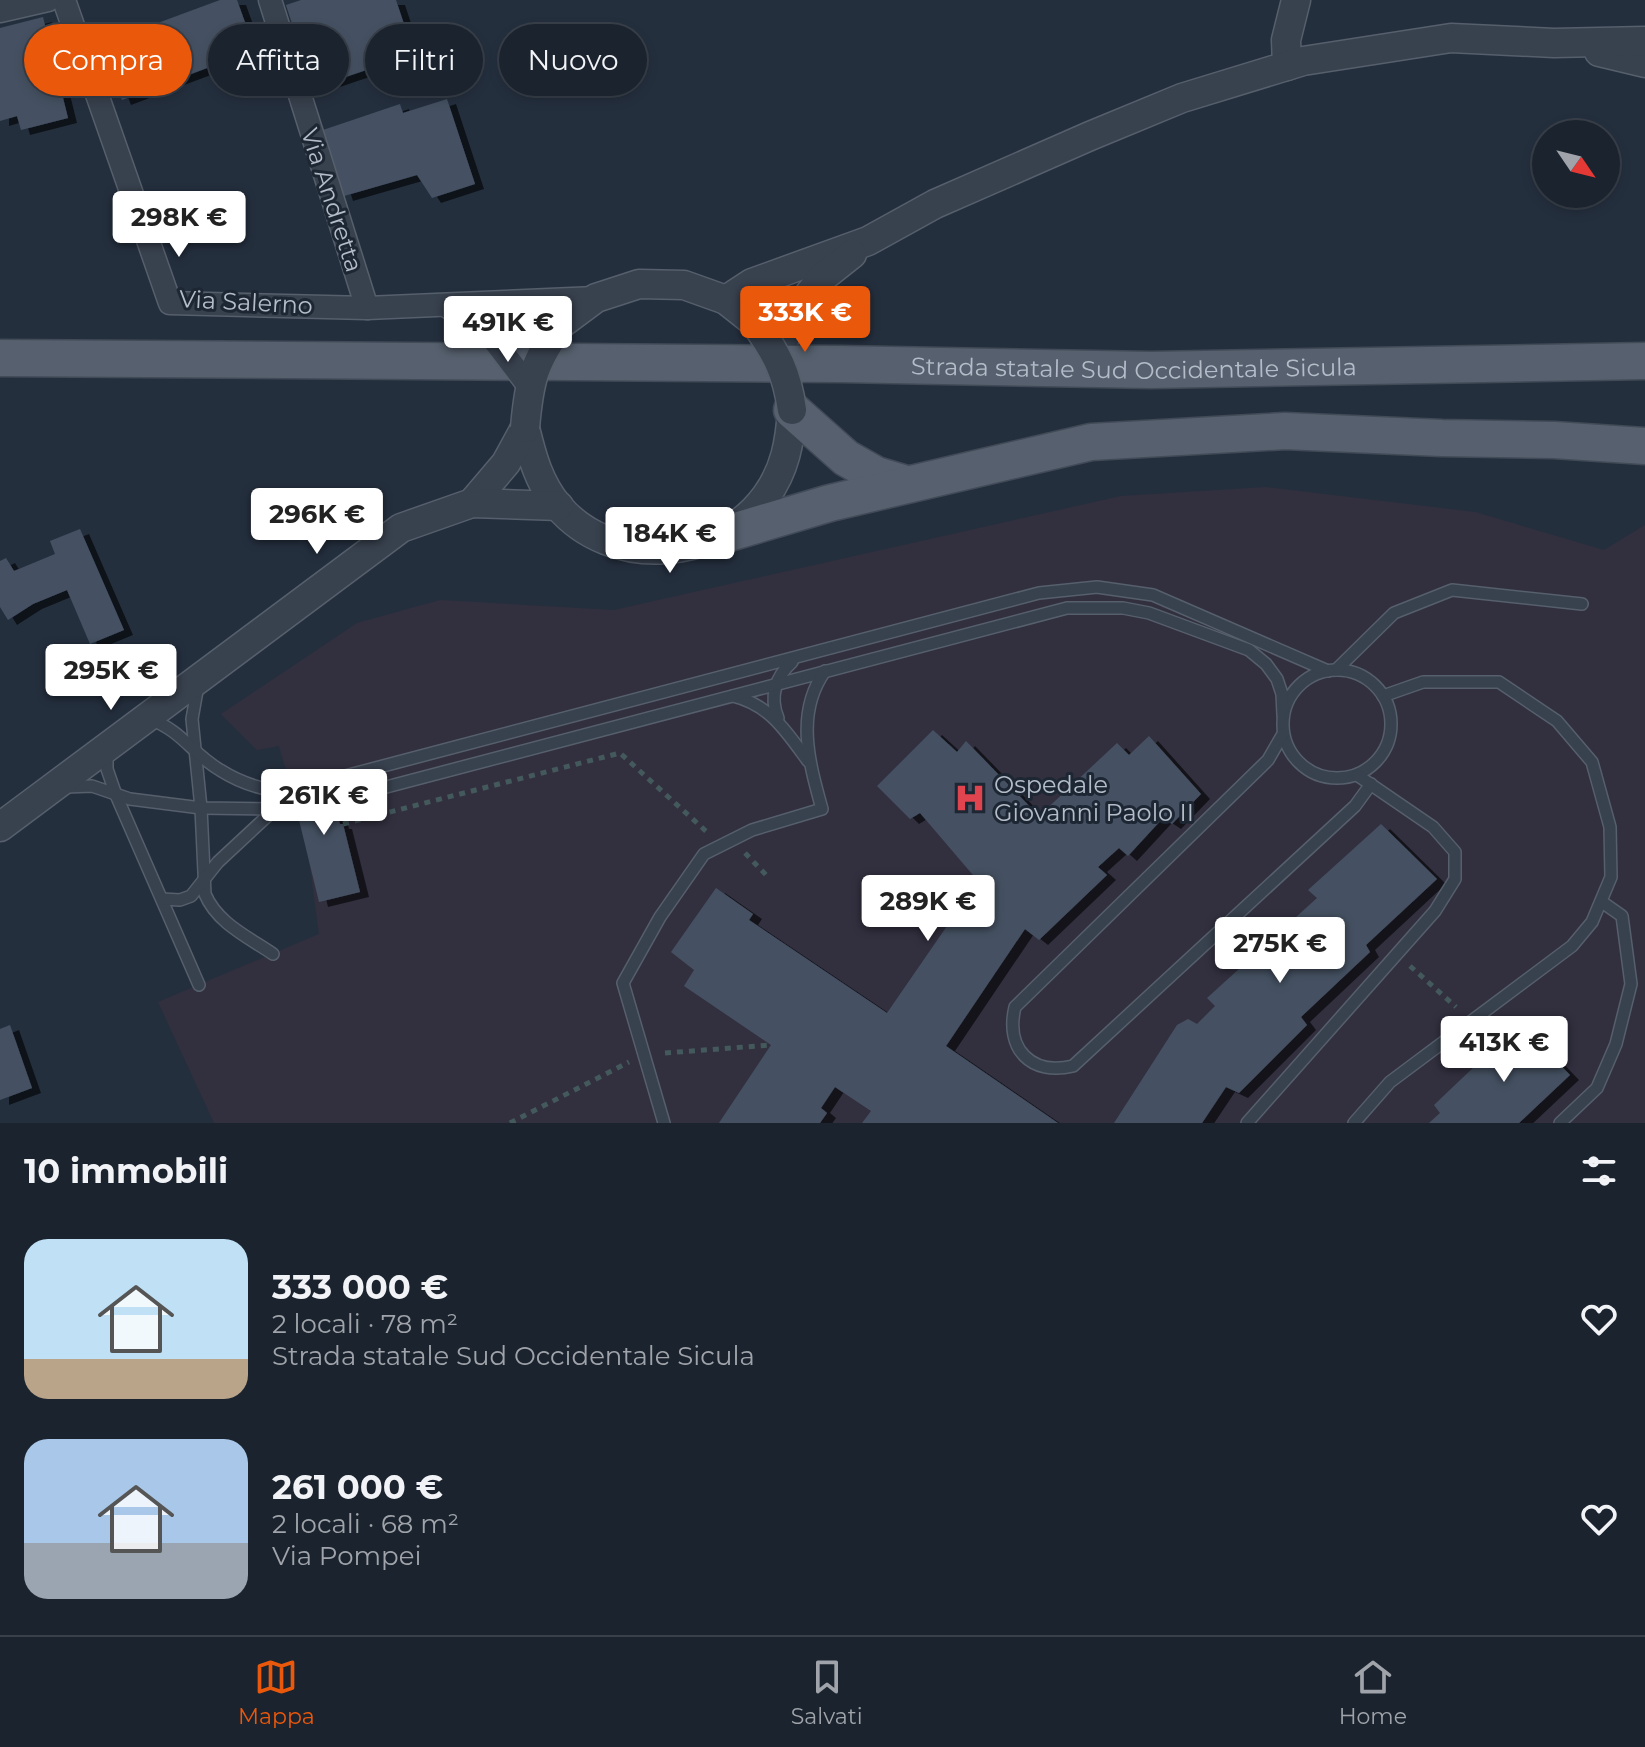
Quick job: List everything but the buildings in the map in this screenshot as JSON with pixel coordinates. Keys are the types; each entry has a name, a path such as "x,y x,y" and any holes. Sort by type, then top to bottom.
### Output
{"main road":[{"name":"Strada statale Sud Occidentale Sicula","path":"0,358 841,364 1151,370 1645,361"},
{"path":"792,410 846,458 876,475 906,484"},
{"path":"719,536 830,503 1091,442 1285,431 1645,446"}],"street":[{"path":"0,11 48,0"},
{"name":"Via Salerno","path":"64,0 170,303 367,308 596,298"},
{"name":"Via Andretta","path":"270,0 367,308"},
{"path":"1287,66 1286,40 1296,0"},
{"path":"726,300 752,283 868,241 935,204 1090,136 1182,98 1303,61 1451,38 1554,43 1645,41"},
{"path":"1554,43 1645,63"},
{"path":"776,353 823,277 868,241"},
{"path":"639,284 684,285 726,300 755,323 776,353 788,381 792,410 790,441 781,470 766,497 744,519 719,536 686,548 651,550 617,544 585,529 559,506 535,470 525,428 528,385 540,353 561,324 596,298 639,284"},
{"path":"447,306 493,339 528,385"},
{"path":"472,503 506,463 525,428"},
{"path":"0,827 401,528 472,503 559,506"}],"lane":[{"path":"53,789 92,786 130,799 201,808 314,806 1067,608 1123,608 1149,613 1249,650 1266,664 1277,679 1282,694 1283,734 1289,752 1302,767 1319,776 1338,779 1357,775 1373,765 1385,750 1391,733 1390,714 1383,696 1371,682 1355,673 1332,670 1153,595 1097,587 1039,593 779,666 292,790 292,793 251,786 218,769 177,731 147,717"},
{"path":"1283,715 1289,697 1302,683 1318,673 1332,670 1394,613 1452,590 1582,604"},
{"path":"779,666 796,678 808,702"},
{"path":"779,666 774,710 808,761"},
{"path":"664,1123 623,983 660,917 704,854 752,830 822,809 808,761 808,702 825,671"},
{"path":"200,677 192,719 205,882 210,906 220,918 273,954"},
{"path":"1354,1123 1390,1082 1572,946 1592,922 1611,877 1610,827 1592,762 1557,721 1499,682 1423,682 1383,696"},
{"path":"730,696 766,709 780,722"},
{"path":"1283,734 1268,760 1015,1007 1011,1021 1013,1036 1019,1050 1030,1061 1043,1068 1073,1066 1355,806 1371,784"},
{"path":"107,748 107,769 116,795 199,985"},
{"path":"1247,1123 1435,911 1455,879 1455,852 1433,827 1357,775"},
{"path":"162,899 180,900 191,896 218,862 275,809"},
{"path":"1560,1123 1597,1088 1616,1044 1631,984 1622,916 1602,902"}],"path":[{"path":"343,824 620,753 711,835 744,852 769,878"},
{"path":"1397,954 1471,1022"}],"shaded area":[{"name":"Ospedale Giovanni Paolo II","path":"1266,487 1475,512 1604,550 1645,525 1645,1123 214,1123 158,1002 319,934 307,845 279,746 257,750 221,714 357,623 440,600 614,610 1121,496"}],"place":[{"name":"Ospedale Giovanni Paolo II","path":"970,798"}]}
